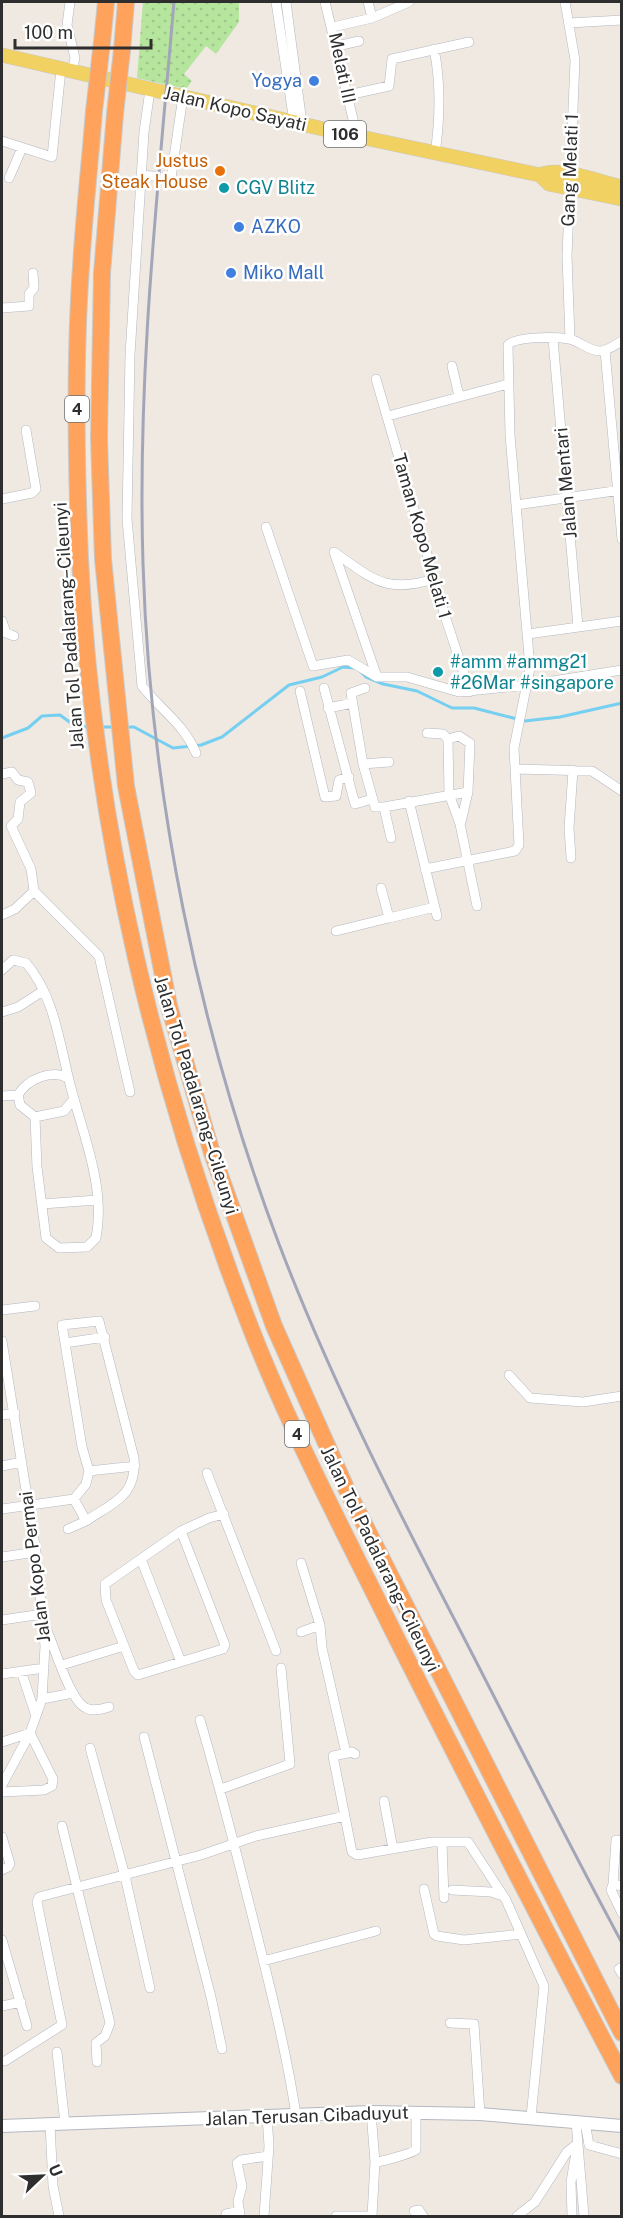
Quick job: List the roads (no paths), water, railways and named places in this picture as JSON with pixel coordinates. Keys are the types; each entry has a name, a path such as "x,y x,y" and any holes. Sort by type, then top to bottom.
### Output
{"highway":[{"name":"Jalan Tol Padalarang–Cileunyi","path":"105,2 81,270 77,447 80,562 97,745 114,851 147,1009 191,1160 255,1338 331,1506 496,1835 621,2076"},
{"name":"Jalan Tol Padalarang–Cileunyi","path":"126,2 102,273 99,438 103,559 120,743 136,845 169,1006 212,1153 274,1326 346,1488 621,2033"}],"main road":[{"name":"Jalan Kopo Sayati","path":"2,55 435,154 540,175 549,171 568,181 621,199"},
{"name":"Jalan Kopo Sayati","path":"568,181 621,187"},
{"name":"Jalan Terusan Cibaduyut","path":"2,2126 370,2112 480,2114 618,2123"}],"street":[{"path":"2,141 52,157 67,70 75,58 67,25 70,2"},
{"path":"276,2 285,26"},
{"path":"286,2 285,26 298,122"},
{"name":"Melati III","path":"325,2 333,27 357,136"},
{"path":"368,2 372,18"},
{"path":"333,27 372,18 409,2"},
{"name":"Gang Melati 1","path":"565,2 575,60 568,181 567,256 570,339"},
{"path":"569,23 621,20"},
{"path":"337,46 359,41"},
{"path":"348,95 389,86 392,59 469,42"},
{"path":"434,49 439,78 435,154"},
{"path":"150,90 130,356 130,468 127,519 142,686 156,704 172,715 196,753"},
{"path":"142,175 171,178 183,96"},
{"path":"9,178 22,148"},
{"path":"2,308 29,306 29,293 34,288 33,273"},
{"name":"Jalan Mentari","path":"554,339 578,627"},
{"path":"425,869 518,848 516,729 528,685 530,668 507,384 509,342 570,339 597,351 605,351 621,341"},
{"path":"605,351 619,490 621,539"},
{"path":"452,366 459,396"},
{"name":"Taman Kopo Melati 1","path":"376,379 434,579 470,692"},
{"path":"388,416 507,384"},
{"path":"2,499 32,493 36,489 26,430"},
{"path":"516,505 619,490"},
{"path":"266,527 311,665 348,660 377,677 407,677 450,691 470,692 621,670"},
{"path":"377,677 334,552 381,584 403,584 434,579"},
{"path":"2,621 6,633 14,636"},
{"path":"528,634 621,621"},
{"path":"530,668 542,683"},
{"path":"324,688 355,804 372,799"},
{"path":"365,688 351,692 363,764 375,807 468,792"},
{"path":"300,690 325,796 336,796 339,780 349,777"},
{"path":"328,708 353,703"},
{"path":"427,733 443,734 448,739 449,794 460,824 477,906"},
{"path":"448,739 459,736 470,743 468,792 460,824"},
{"path":"363,764 389,762"},
{"path":"515,769 592,771 617,782 621,791"},
{"path":"571,858 569,828 573,770"},
{"path":"2,774 12,772 18,780 28,782 31,789 31,793 20,802 18,819 6,826 31,869 34,891 99,956 129,1092"},
{"path":"336,931 389,918 436,911 409,801"},
{"path":"384,807 392,838"},
{"path":"381,888 389,918"},
{"path":"2,915 15,909 34,891"},
{"path":"2,970 11,961 21,960 32,970 55,1023 84,1132 97,1200 96,1238 90,1245 77,1249 59,1248 49,1242 44,1233 34,1118 20,1105 18,1095 24,1087 47,1075 60,1073 68,1078"},
{"path":"2,1012 18,1006 43,991"},
{"path":"2,1096 18,1095"},
{"path":"34,1118 64,1111 71,1106 74,1099"},
{"path":"42,1204 97,1200"},
{"path":"2,1310 35,1306"},
{"path":"2,1509 74,1499 86,1485 89,1471 82,1447 62,1325 99,1321 105,1337 135,1466 134,1481 128,1493 86,1521 68,1528"},
{"path":"65,1343 105,1337"},
{"name":"Jalan Kopo Permai","path":"2,1341 29,1504 44,1619 42,1699 30,1733 2,1785"},
{"path":"509,1375 530,1398 591,1402 621,1396"},
{"path":"2,1415 15,1413"},
{"path":"2,1466 22,1462"},
{"path":"89,1471 135,1466"},
{"path":"207,1473 276,1651"},
{"path":"74,1499 86,1521"},
{"path":"181,1531 225,1645 223,1649 138,1675 134,1671 106,1600 105,1584 181,1531 224,1514"},
{"path":"2,1557 36,1552"},
{"path":"141,1559 181,1662"},
{"path":"301,1563 320,1625 322,1648 351,1753 333,1756 353,1853 442,1842 472,1844 503,1896 544,1986 531,2117"},
{"path":"2,1620 44,1619 73,1693 85,1708 109,1707"},
{"path":"301,1632 320,1625"},
{"path":"62,1665 124,1646"},
{"path":"2,1674 44,1668"},
{"path":"221,1788 290,1764 281,1668"},
{"path":"21,1671 36,1716"},
{"path":"42,1699 73,1693"},
{"path":"200,1720 221,1788 287,2056 296,2115"},
{"path":"2,1742 30,1733 52,1776 53,1784 45,1790 2,1792"},
{"path":"144,1737 222,2049"},
{"path":"90,1748 124,1876 150,1988"},
{"path":"384,1801 393,1849"},
{"path":"5,2061 61,2028 62,2022 37,1900 40,1896 124,1876 234,1845 256,1836 345,1816"},
{"path":"62,1826 78,1887 102,2000 110,2023 105,2036 96,2043 97,2062"},
{"path":"2,1837 10,1863 8,1868 2,1870"},
{"path":"621,1841 616,1840 617,1885 611,1890 621,1913"},
{"path":"442,1842 444,1898"},
{"path":"424,1889 434,1934 437,1936 464,1940 521,1934"},
{"path":"452,1890 491,1892 503,1896"},
{"path":"263,1960 376,1931"},
{"path":"2,1940 27,2026"},
{"path":"621,1967 619,1969 621,1974"},
{"path":"2,2006 21,2002"},
{"path":"450,2023 474,2024 480,2114"},
{"path":"57,2052 65,2124"},
{"path":"336,2216 372,2216 375,2163 370,2112"},
{"path":"375,2163 416,2150 416,2113"},
{"path":"264,2217 268,2156 267,2116"},
{"path":"572,2217 571,2182 581,2122"},
{"path":"581,2122 589,2145 621,2154"},
{"path":"50,2124 53,2186 59,2217"},
{"path":"517,2217 536,2202 567,2152 577,2147"},
{"path":"577,2147 582,2168 584,2217"},
{"path":"226,2214 240,2214 238,2201 242,2186 237,2163 242,2160 268,2156"},
{"path":"414,2211 419,2211 423,2217"}],"waterway":[{"path":"125,727 134,727 173,748 201,745 222,737 289,685 322,677 343,667 355,668"},
{"path":"360,671 366,677 383,684 417,691 452,708 474,708 525,721 560,717 622,703"},
{"path":"2,738 28,728 42,716 60,715 75,726 89,727"},
{"path":"101,727 116,727"}],"railway":[{"path":"174,2 146,352 142,493 143,564 156,737 183,910 202,995 250,1162 279,1244 320,1344 413,1538 622,1943"}],"place":[{"name":"Yogya","path":"314,81"},
{"name":"Justus Steak House","path":"220,171"},
{"name":"CGV Blitz","path":"224,188"},
{"name":"AZKO","path":"239,227"},
{"name":"Miko Mall","path":"231,273"},
{"name":"#amm #ammg21 #26Mar #singapore","path":"438,672"}]}
